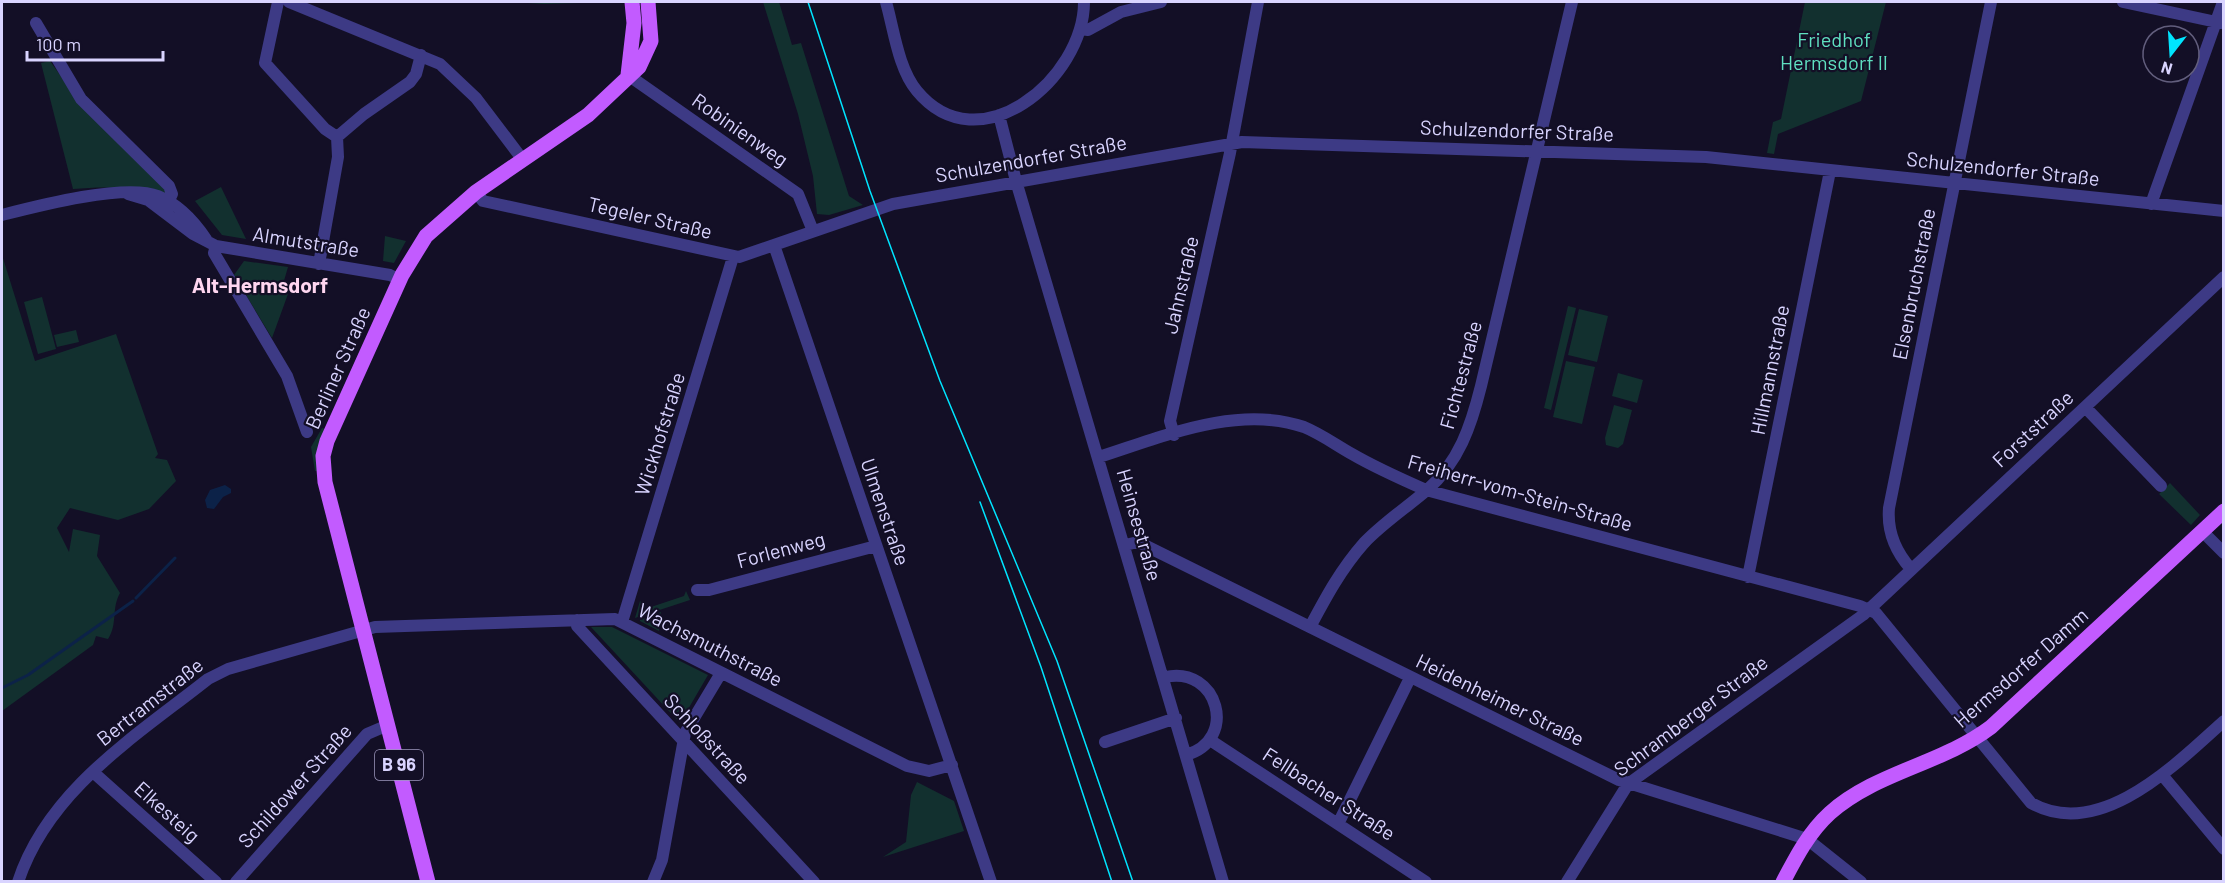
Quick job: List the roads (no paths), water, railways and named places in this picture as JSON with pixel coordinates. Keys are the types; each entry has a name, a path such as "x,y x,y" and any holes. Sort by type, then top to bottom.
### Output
{"main road":[{"path":"628,75 634,23 632,2"},
{"name":"Berliner Straße","path":"428,882 325,482 323,456 333,426 400,280 426,236 476,192 605,102 628,75 639,67 651,42 648,2"},
{"name":"Hermsdorfer Damm","path":"1783,882 1807,839 1830,813 1851,798 1977,737 2022,699 2223,511"}],"street":[{"path":"278,2 265,63 325,129 337,137"},
{"path":"289,2 440,64 460,81 523,160"},
{"path":"886,2 906,73 918,93 934,106 952,115 979,119 999,115 1034,97 1057,76 1070,58 1081,29 1084,2"},
{"path":"1081,29 1088,30 1121,12 1161,2"},
{"name":"Jahnstraße","path":"1174,435 1170,421 1232,144 1258,2"},
{"name":"Fichtestraße","path":"1310,627 1328,593 1354,555 1383,525 1426,490 1453,461 1472,419 1572,2"},
{"name":"Elsenbruchstraße","path":"1911,570 1894,547 1889,528 1889,508 1991,2"},
{"path":"2123,2 2220,22"},
{"path":"2151,204 2220,22 2223,2"},
{"path":"36,23 81,99 165,180 172,194 167,207"},
{"path":"337,137 413,79 421,55"},
{"name":"Robinienweg","path":"628,75 798,194 815,230"},
{"name":"Heinsestraße","path":"999,115 1016,181 1224,882"},
{"path":"319,264 338,157 337,137"},
{"name":"Schulzendorfer Straße","path":"815,230 893,204 1242,142 1697,156 2223,212"},
{"name":"Hillmannstraße","path":"1748,577 1830,171"},
{"path":"2,215 76,197 145,192 197,226 212,243 214,253 287,376 307,432"},
{"name":"Tegeler Straße","path":"476,192 483,201 733,257 815,230"},
{"name":"Almutstraße","path":"212,243 390,275 400,280"},
{"name":"Ulmenstraße","path":"774,245 991,882"},
{"name":"Wickhofstraße","path":"622,622 733,257"},
{"name":"Forststraße","path":"1869,610 2223,277"},
{"path":"2085,406 2161,486"},
{"name":"Freiherr-vom-Stein-Straße","path":"1099,458 1220,422 1254,419 1288,423 1323,437 1389,475 1426,490 1869,610"},
{"path":"2202,531 2223,553"},
{"name":"Heidenheimer Straße","path":"1125,545 1138,542 1628,784 1807,839 1861,882"},
{"name":"Forlenweg","path":"696,590 709,590 876,546"},
{"path":"1869,610 1876,613 2031,803 2044,810 2074,814 2103,808 2163,776 2223,721"},
{"name":"Schramberger Straße","path":"1566,882 1628,784 1869,610"},
{"name":"Wachsmuthstraße","path":"364,630 384,626 615,619 907,766 929,771 952,765"},
{"name":"Schloßstraße","path":"577,620 577,626 814,882"},
{"name":"Bertramstraße","path":"18,882 32,847 67,796 93,772 219,672 364,630"},
{"path":"653,882 662,860 685,734 721,673"},
{"path":"1165,677 1187,676 1202,684 1211,695 1217,722 1210,740 1200,750 1186,755"},
{"path":"1338,824 1410,678"},
{"path":"1104,742 1176,718"},
{"name":"Schildower Straße","path":"236,882 367,734 388,725"},
{"name":"Fellbacher Straße","path":"1210,740 1426,882"},
{"name":"Elkesteig","path":"93,772 216,882"},
{"path":"2163,776 2223,849"}],"water":[{"path":"225,485 231,489 231,493 223,497 214,509 207,508 205,500 210,490"}],"waterway":[{"path":"136,598 175,558"},
{"path":"2,688 28,675 133,601"}],"tram line":[{"path":"808,2 870,191 940,381 1057,661 1133,882"},
{"path":"980,502 1041,667 1112,882"}],"district":[{"name":"Alt-Hermsdorf","path":"260,286"}],"park label":[{"name":"Friedhof Hermsdorf II","path":"1834,52"}]}
